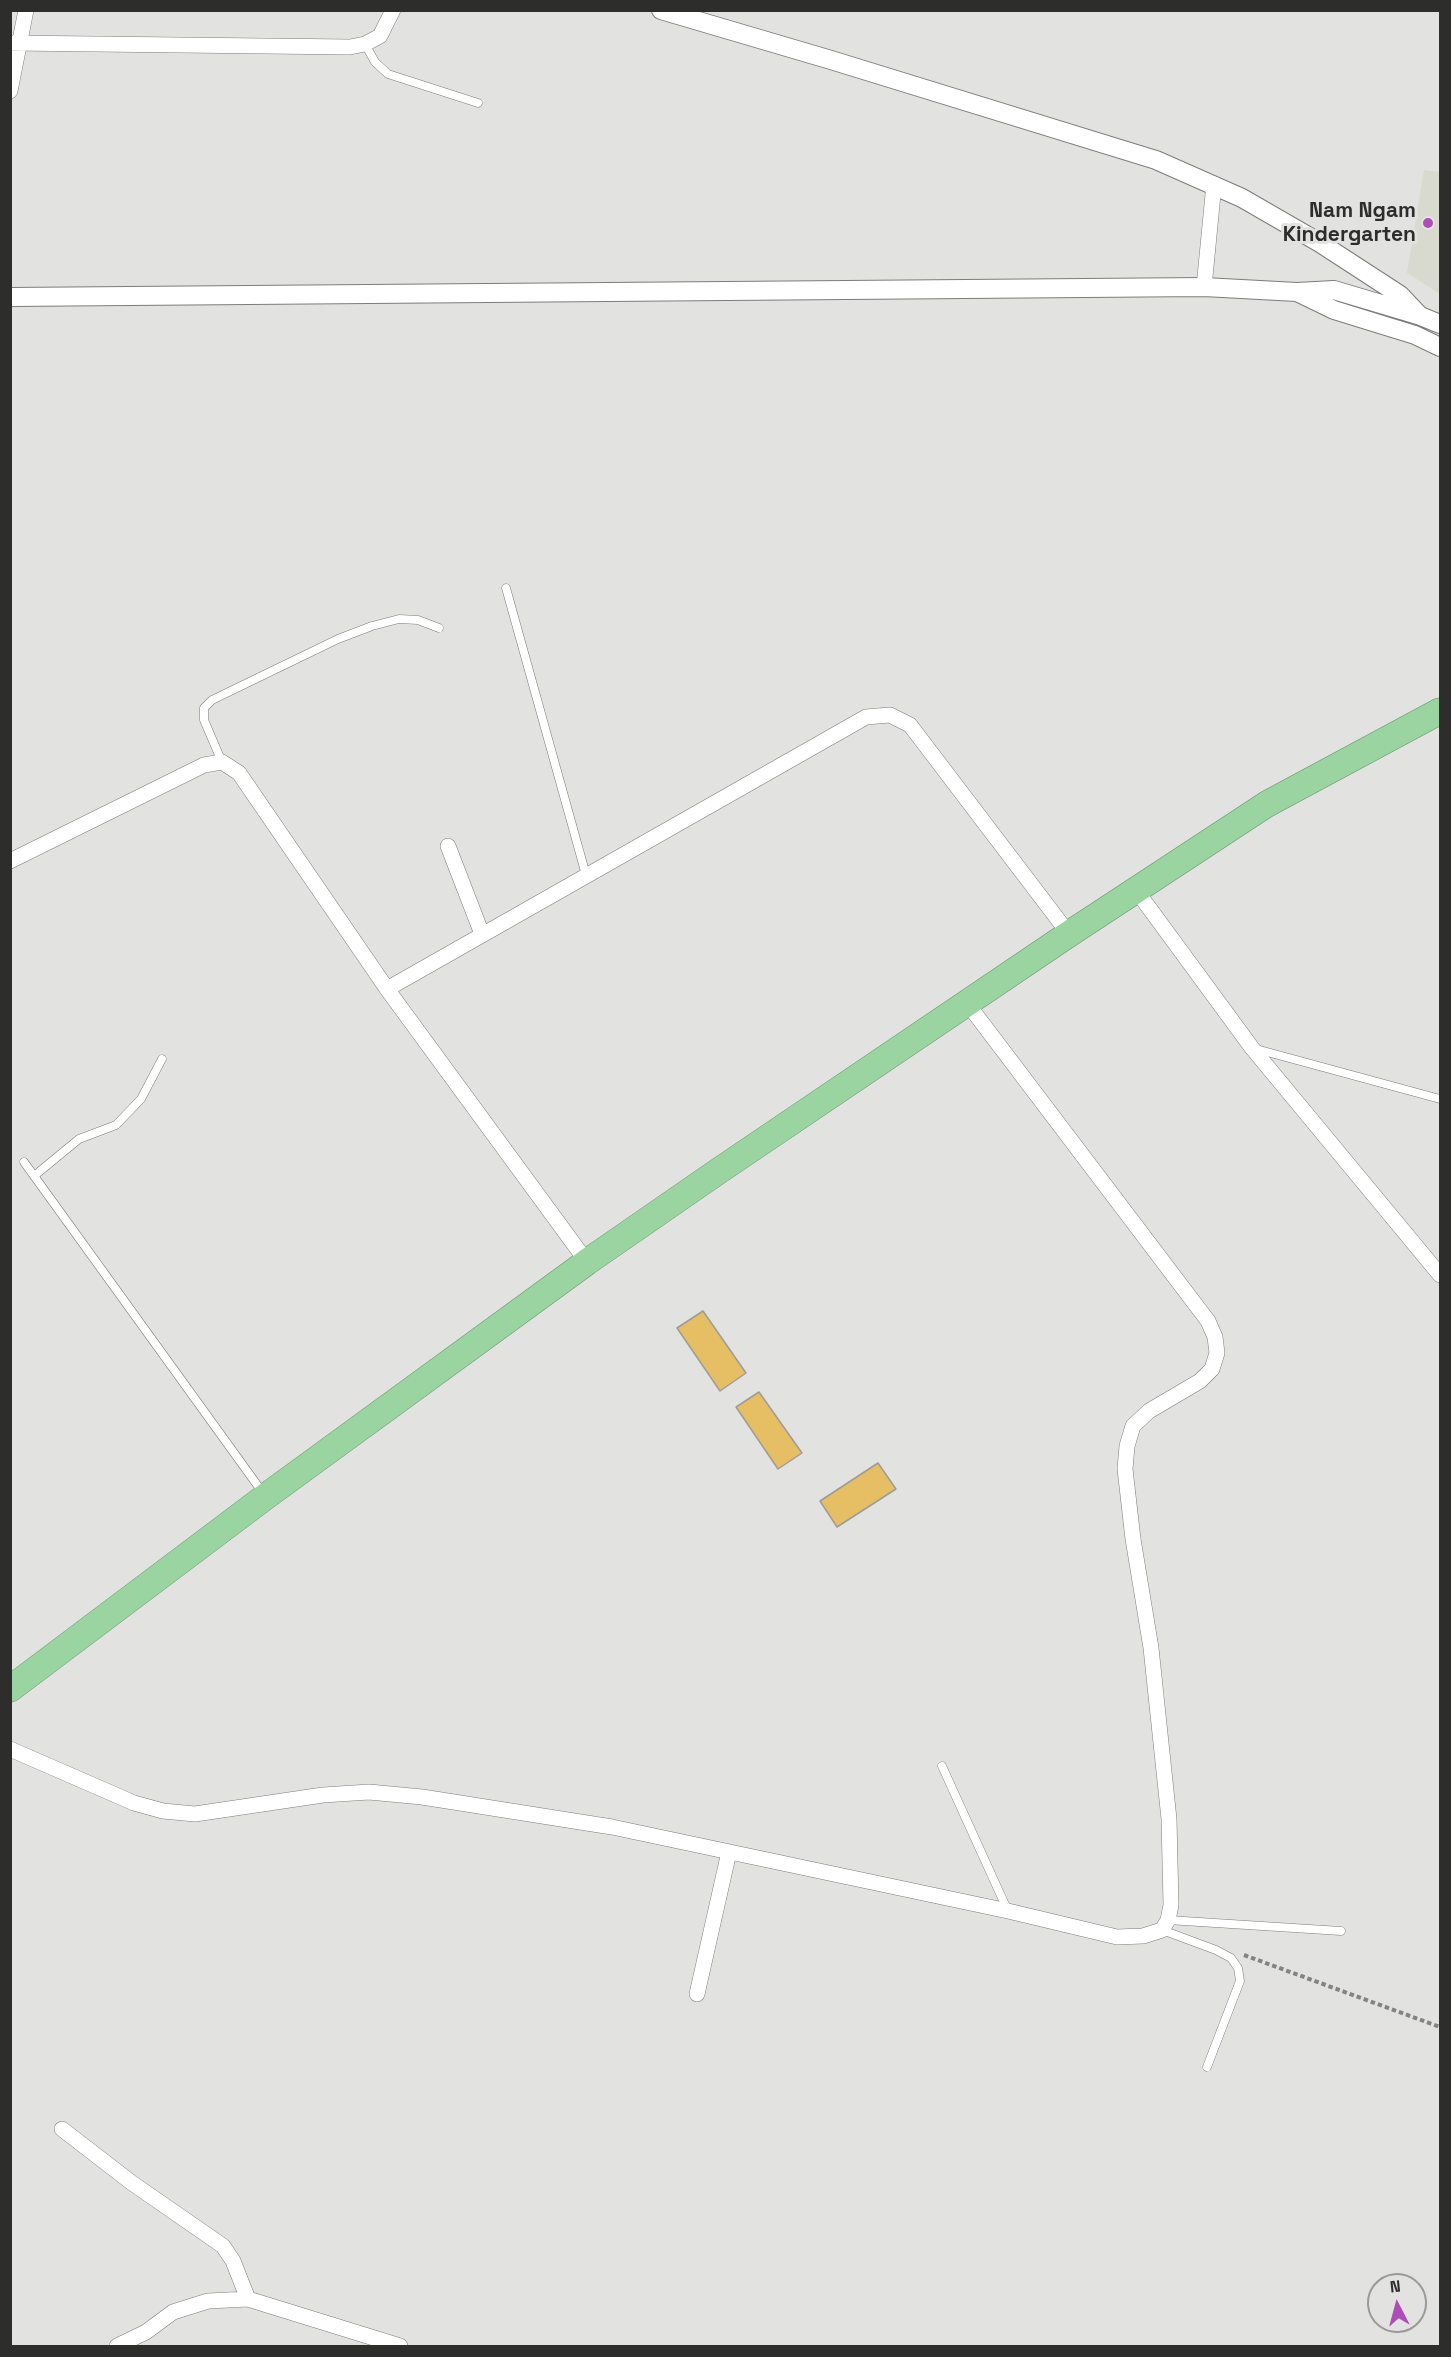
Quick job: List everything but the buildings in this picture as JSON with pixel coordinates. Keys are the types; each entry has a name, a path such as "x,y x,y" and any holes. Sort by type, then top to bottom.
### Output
{"highway":[{"path":"10,1689 265,1497 587,1263 720,1170 1069,934 1267,804 1440,711"}],"street":[{"path":"10,91 15,43 26,10"},
{"path":"15,43 350,47 365,44 380,36 393,10"},
{"path":"661,10 1156,160 1242,198 1366,271 1400,295 1418,315"},
{"path":"1204,287 1214,184"},
{"path":"10,297 1204,287 1298,292 1334,290 1418,315 1440,324"},
{"path":"1298,292 1334,310 1415,335 1440,347"},
{"path":"387,989 866,717 890,715 910,725 1069,934"},
{"path":"10,861 204,765 222,762 239,773 387,989 587,1263"},
{"path":"448,846 483,934"},
{"path":"1136,890 1252,1048 1440,1275"},
{"path":"10,1749 134,1803 163,1810 195,1814 323,1795 369,1792 477,1804 612,1827 1008,1911 1118,1937 1143,1936 1165,1925 1172,1905 1169,1819 1151,1648 1125,1469 1127,1446 1133,1426 1149,1411 1200,1381 1212,1370 1217,1353 1215,1337 1208,1321 967,1003"},
{"path":"697,1994 729,1852"},
{"path":"62,2129 132,2183 223,2246 233,2261 248,2299"},
{"path":"117,2346 146,2332 173,2312 208,2301 248,2299 400,2346"}],"lane":[{"path":"365,44 375,62 388,74 478,104"},
{"path":"506,588 586,876"},
{"path":"222,762 204,720 204,708 212,700 338,639 372,626 399,619 418,620 439,628"},
{"path":"1252,1048 1440,1100"},
{"path":"34,1176 79,1139 116,1125 141,1100 162,1059"},
{"path":"24,1162 265,1497"},
{"path":"942,1766 1008,1911"},
{"path":"1165,1925 1341,1931"},
{"path":"1165,1925 1231,1958 1238,1968 1240,1982 1207,2067"}],"path":[{"path":"1216,1950 1239,1953 1440,2026"}],"shaded area":[{"name":"Nam Ngam Kindergarten","path":"1424,170 1440,172 1440,294 1407,273"}],"place":[{"name":"Nam Ngam Kindergarten","path":"1428,223"}]}
